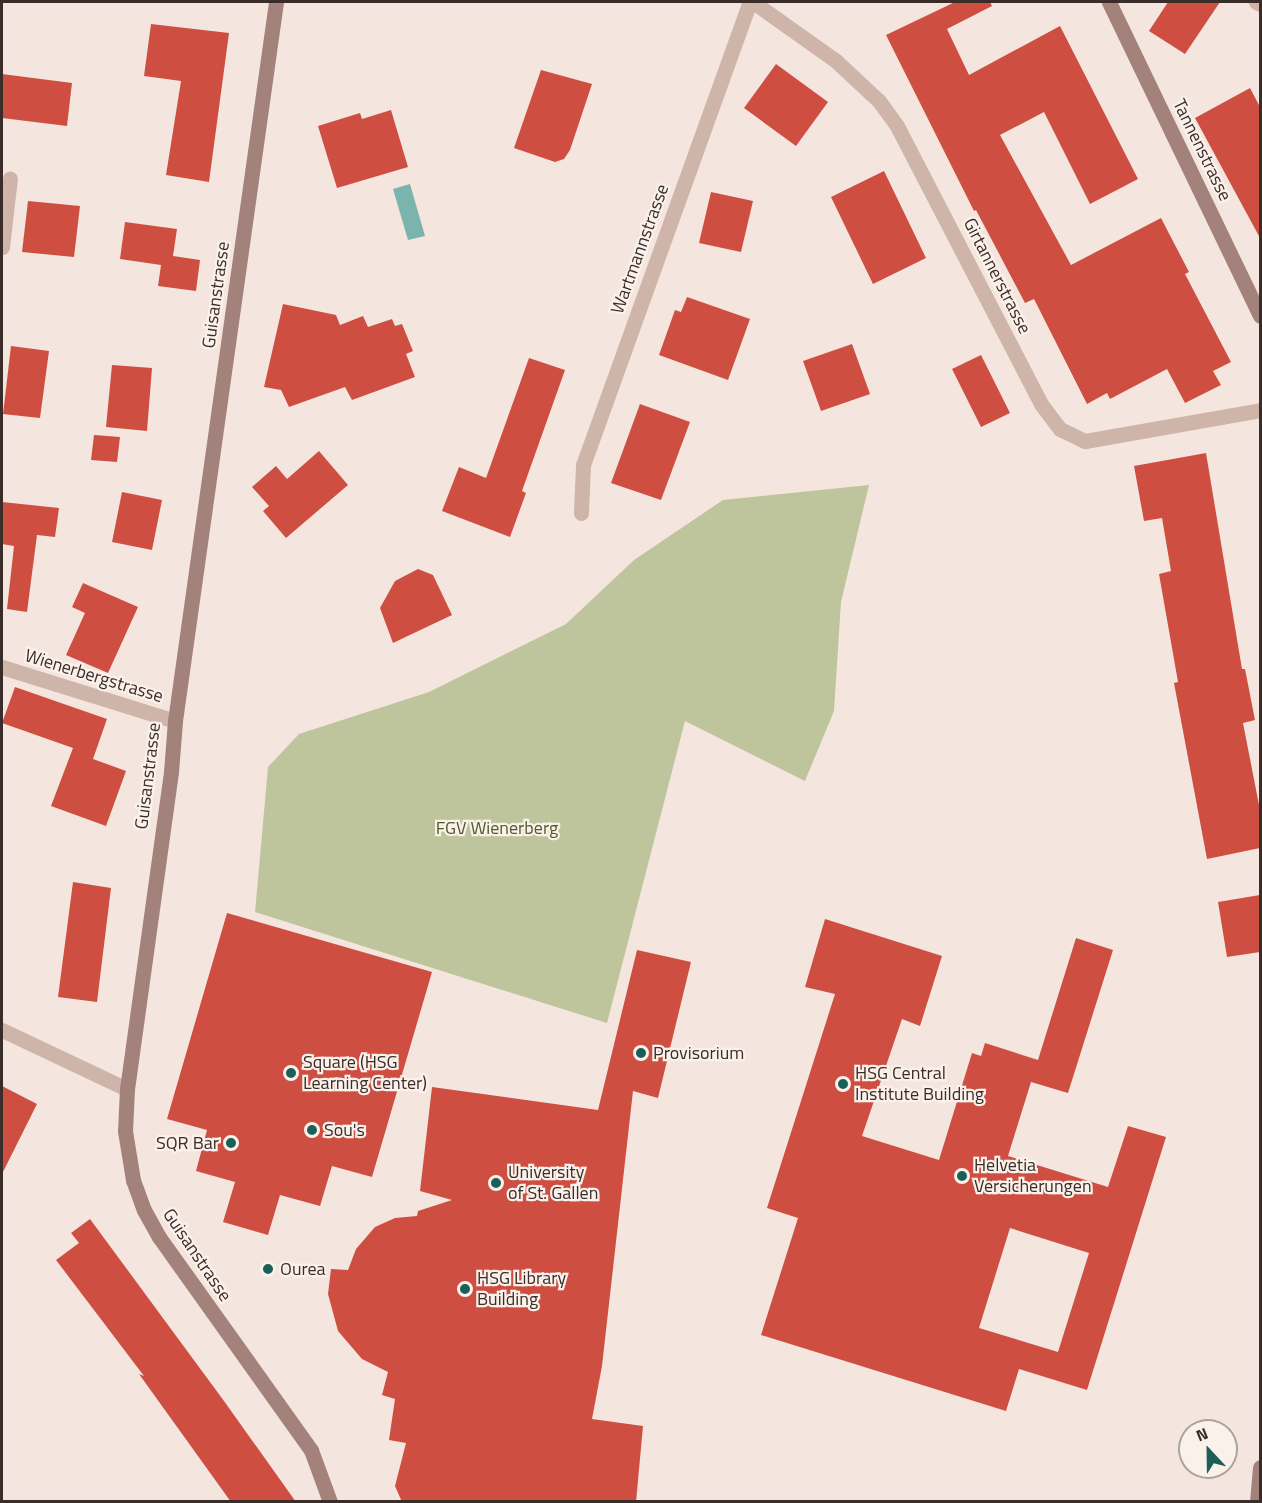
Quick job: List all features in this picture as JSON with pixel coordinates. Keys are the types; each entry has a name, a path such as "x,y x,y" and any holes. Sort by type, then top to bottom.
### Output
{"street":[{"name":"Guisanstrasse","path":"276,2 175,721 171,772 127,1089 124,1131 128,1158 144,1210 159,1237 311,1450 330,1502"},
{"name":"Girtannerstrasse","path":"752,2 835,60 859,80 885,110 906,144 1041,404 1060,429 1085,441 1260,410"},
{"name":"Wartmannstrasse","path":"581,513 583,465 752,2"},
{"name":"Tannenstrasse","path":"1109,2 1260,316"},
{"path":"1256,2 1260,4"},
{"path":"2,247 10,178"},
{"name":"Wienerbergstrasse","path":"2,667 175,721"},
{"path":"2,1030 127,1089"},
{"path":"1257,1502 1260,1467"}],"green space":[{"name":"FGV Wienerberg","path":"869,485 841,602 834,711 805,781 685,721 607,1023 255,912 268,767 299,734 429,692 566,624 634,560 723,500"}],"water":[{"path":"410,184 425,236 408,240 393,189"}],"building":[{"path":"955,2 990,2 992,6 947,29 969,75 1060,26 1138,179 1090,204 1044,112 1000,135 1071,265 1161,218 1189,272 1185,274 1231,362 1213,371 1221,385 1185,403 1167,369 1110,399 1107,393 1087,404 1034,299 1025,303 976,210 974,211 886,35"},
{"path":"1168,2 1220,2 1185,54 1149,31"},
{"path":"151,24 229,33 209,182 166,175 181,81 144,76"},
{"path":"776,64 828,102 796,146 744,108"},
{"path":"541,70 592,84 570,150 564,159 555,162 514,148"},
{"path":"2,74 72,83 67,126 2,118"},
{"path":"1250,88 1260,107 1260,238 1195,118"},
{"path":"391,110 408,167 337,188 318,126 360,113 362,119"},
{"path":"884,171 926,258 873,284 831,197"},
{"path":"711,192 753,201 741,252 699,243"},
{"path":"28,201 80,206 74,257 22,252"},
{"path":"125,222 177,229 173,256 200,260 196,291 158,286 161,265 120,259"},
{"path":"687,297 750,319 728,380 659,355 675,310 681,312"},
{"path":"283,304 336,315 340,325 363,316 368,327 392,319 395,326 402,324 413,351 406,354 415,377 352,400 345,387 289,407 281,390 264,387"},
{"path":"852,344 870,394 821,411 803,361"},
{"path":"11,346 49,351 40,418 3,414"},
{"path":"981,355 1010,413 981,427 952,369"},
{"path":"529,358 565,370 522,491 526,493 510,537 442,511 459,467 486,478"},
{"path":"112,365 152,368 147,431 106,427"},
{"path":"640,404 690,422 661,500 611,483"},
{"path":"94,435 120,437 117,462 91,460"},
{"path":"319,451 348,485 286,538 263,511 269,506 252,487 276,466 287,479"},
{"path":"1206,453 1242,669 1245,669 1255,720 1243,723 1260,810 1260,848 1207,859 1174,683 1178,682 1159,574 1171,571 1162,518 1144,521 1134,466"},
{"path":"122,492 162,500 152,550 112,542"},
{"path":"2,502 59,508 55,537 37,535 27,612 7,609 14,546 2,544"},
{"path":"418,569 433,575 452,615 393,643 380,608 395,581"},
{"path":"83,583 138,607 108,673 66,655 85,613 72,607"},
{"path":"15,687 107,719 93,759 126,771 106,826 51,806 73,748 2,723"},
{"path":"73,882 111,888 97,1002 58,997"},
{"path":"1260,895 1260,952 1227,957 1218,902"},
{"name":"Square (HSG Learning Center)","path":"227,913 432,972 372,1177 332,1166 320,1206 280,1195 268,1235 223,1222 235,1182 196,1171 207,1130 167,1119"},
{"name":"Helvetia Versicherungen","path":"825,919 942,956 920,1026 902,1019 862,1136 939,1160 972,1053 981,1056 985,1043 1038,1060 1076,938 1113,950 1068,1093 1031,1082 1008,1156 1108,1187 1128,1126 1166,1137 1087,1390 1019,1369 1006,1411 761,1335 798,1218 767,1208 835,994 805,987","holes":["1010,1228 1089,1253 1058,1352 979,1328"]},
{"name":"HSG Library Building","path":"637,950 691,962 658,1098 633,1091 602,1366 592,1419 643,1426 636,1502 402,1502 395,1486 406,1443 389,1440 395,1399 382,1395 388,1372 362,1359 338,1331 328,1294 331,1269 348,1270 356,1249 375,1227 395,1218 417,1216 418,1211 452,1200 420,1191 432,1087 598,1110"},
{"path":"2,1086 37,1104 2,1174"},
{"path":"90,1219 296,1502 231,1502 139,1374 144,1376 56,1260 79,1243 71,1233"}],"place":[{"name":"Provisorium","path":"641,1053"},
{"name":"Square (HSG Learning Center)","path":"291,1073"},
{"name":"HSG Central Institute Building","path":"843,1084"},
{"name":"Sou's","path":"312,1130"},
{"name":"SQR Bar","path":"231,1143"},
{"name":"Helvetia Versicherungen","path":"962,1176"},
{"name":"University of St. Gallen","path":"496,1183"},
{"name":"Ourea","path":"268,1269"},
{"name":"HSG Library Building","path":"465,1289"}]}
